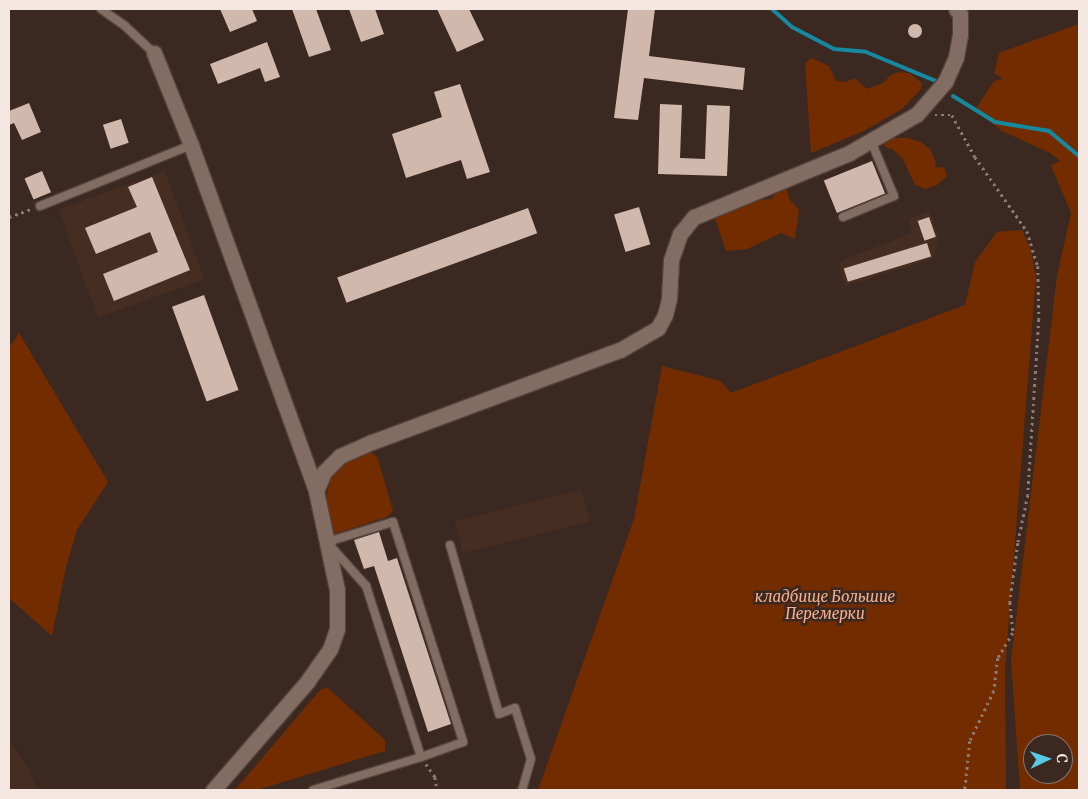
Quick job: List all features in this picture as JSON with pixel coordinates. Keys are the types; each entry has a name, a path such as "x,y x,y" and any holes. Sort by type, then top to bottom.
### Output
{"street":[{"path":"316,491 324,472 340,456 372,442 620,350 658,328 665,315 671,260 680,234 694,217 849,153 917,114 944,82 956,56 960,34 960,14 956,9"},
{"path":"154,53 191,145 316,491 338,603 336,629 330,649 307,682 213,790"}],"lane":[{"path":"101,9 125,26 154,53"},
{"path":"843,218 894,196 870,141"},
{"path":"40,206 191,145"},
{"path":"313,790 421,757 464,742 393,522 327,542 366,586 421,757"},
{"path":"450,545 499,714 515,708 531,759 522,790"}],"path":[{"path":"917,114 952,115 975,156 1027,230 1038,266 1039,319 1028,495 1018,543 1010,602 1013,633 998,658 994,691 970,741 965,790"},
{"path":"9,217 40,206"},
{"path":"428,766 435,777 437,790"}],"shaded area":[{"path":"165,171 204,279 98,318 59,210"},
{"path":"929,211 940,240 933,259 845,286 838,262 912,233 908,219"},
{"path":"582,490 590,521 463,553 455,522"},
{"path":"9,740 28,767 37,790 9,790"}],"green space":[{"path":"1079,24 1079,790 1020,790 1011,660 1057,276 1071,213 1051,165 1060,161 1050,153 1002,131 975,110 994,81 1003,79 994,73 999,53"},
{"path":"812,58 829,66 836,81 846,82 854,78 867,89 883,83 891,75 899,72 909,73 922,83 921,89 902,109 864,131 811,153 805,63"},
{"path":"893,138 907,138 921,142 930,149 936,162 935,168 944,167 947,176 937,185 925,189 915,185 903,159 892,149 885,147 884,144"},
{"path":"778,187 786,187 790,200 799,210 795,239 781,233 747,249 726,251 714,215 751,200 772,199"},
{"name":"кладбище Большие Перемерки","path":"1022,230 1031,250 1036,278 1005,669 1006,790 538,790 634,519 662,366 721,381 731,393 965,305 975,262 997,232"},
{"path":"19,333 108,482 77,530 66,567 52,636 9,598 9,348"},
{"path":"368,450 376,456 379,462 393,511 387,517 334,534 325,502 331,477 345,462"},
{"path":"327,687 385,740 385,751 257,790 235,790 320,690"}],"building":[{"path":"220,9 252,9 257,21 230,32"},
{"path":"292,9 316,9 331,50 309,57"},
{"path":"349,9 375,9 384,34 361,42"},
{"path":"437,9 469,9 484,40 457,52"},
{"path":"628,9 655,9 649,56 745,68 743,90 644,78 638,120 614,118"},
{"path":"915,24 920,26 922,31 920,36 915,38 910,36 908,31 910,26"},
{"path":"267,42 280,77 265,82 260,68 218,84 210,64"},
{"path":"460,84 490,172 467,179 461,160 406,178 392,134 442,117 434,92"},
{"path":"29,103 41,132 22,140 14,123 9,125 9,111"},
{"path":"660,104 682,105 680,158 705,159 707,105 730,106 727,176 658,174"},
{"path":"121,119 129,143 111,149 103,125"},
{"path":"872,161 885,193 837,213 824,180"},
{"path":"42,171 51,192 33,200 25,178"},
{"path":"152,177 190,270 114,301 103,274 158,252 150,232 96,254 85,228 137,207 128,187"},
{"path":"639,207 650,244 626,252 614,215"},
{"path":"528,208 537,233 346,303 337,277"},
{"path":"929,217 936,237 924,241 918,221"},
{"path":"927,243 931,256 848,282 844,268"},
{"path":"204,295 239,390 207,402 172,307"},
{"path":"379,532 388,561 397,558 451,724 428,732 374,566 364,569 354,540"}],"waterway":[{"path":"772,9 792,27 834,49 866,52 936,81"},
{"path":"953,96 995,122 1049,131 1079,156"}]}
